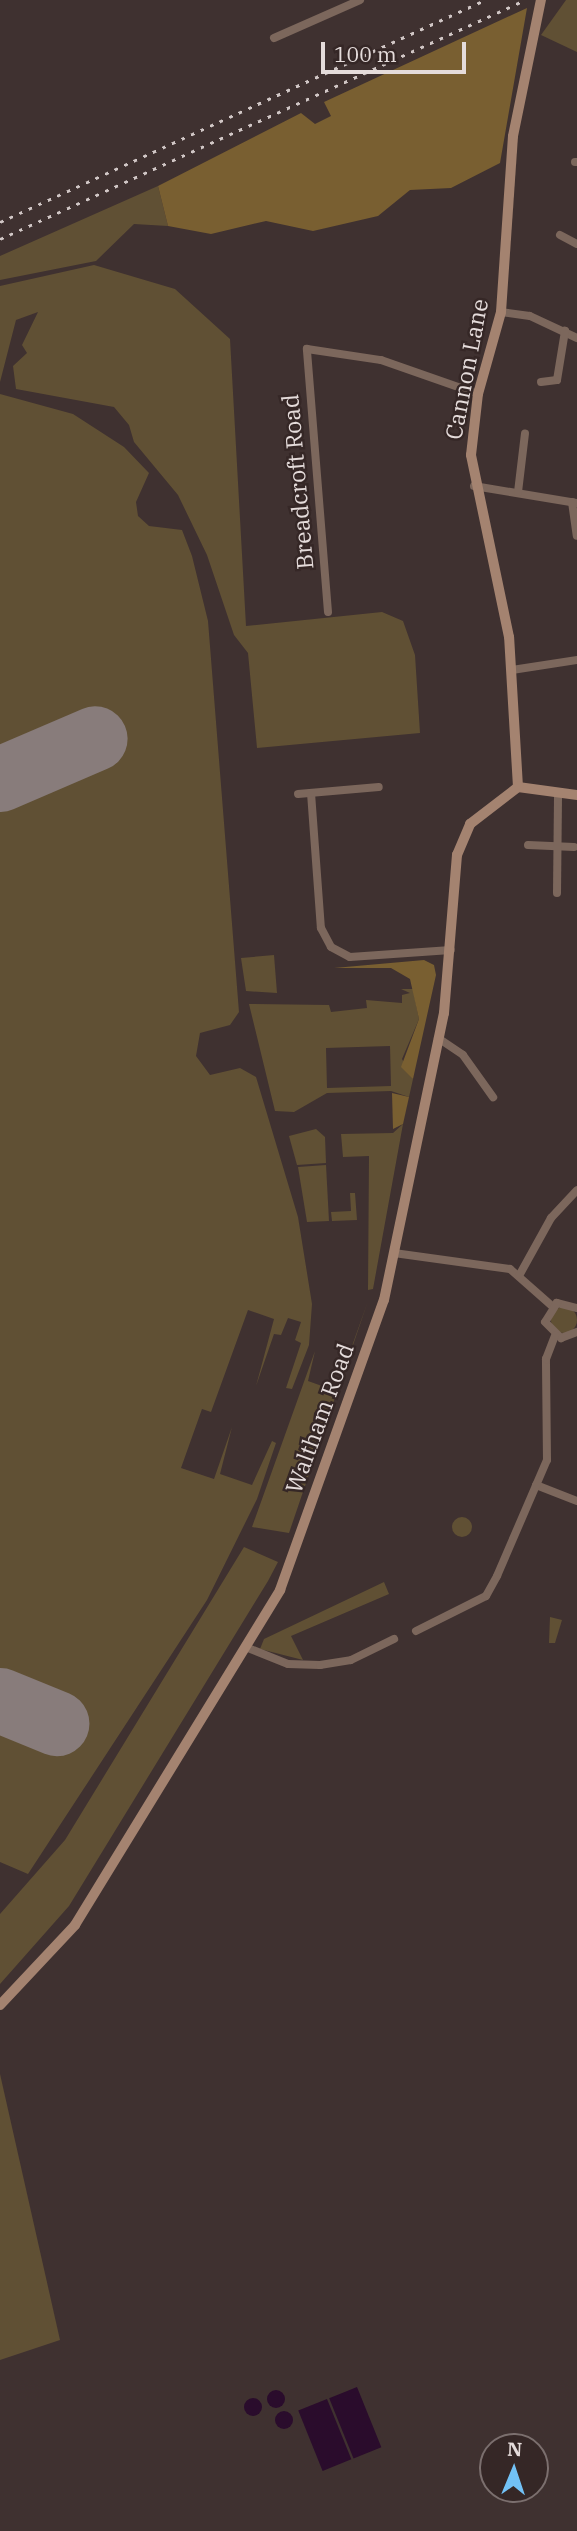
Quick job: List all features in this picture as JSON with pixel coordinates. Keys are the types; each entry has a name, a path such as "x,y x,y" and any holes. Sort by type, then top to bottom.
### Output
{"street":[{"path":"274,38 360,0"},
{"name":"Cannon Lane","path":"517,787 512,670 474,486 478,394 501,312 513,136 541,0"},
{"path":"560,235 577,244"},
{"path":"501,312 565,331 577,338"},
{"path":"541,382 557,380 565,331"},
{"name":"Breadcroft Road","path":"328,612 307,349 381,360 478,394"},
{"path":"518,492 525,433"},
{"path":"474,486 575,502 577,536"},
{"path":"512,670 577,660"},
{"path":"298,794 379,787"},
{"path":"517,787 577,795"},
{"name":"Waltham Road","path":"0,2005 75,1925 248,1648 280,1590 384,1300 438,1038 451,950 457,855 470,824 517,787"},
{"path":"557,892 558,792"},
{"path":"311,793 321,928 331,947 351,957 451,950"},
{"path":"528,845 574,847"},
{"path":"438,1038 463,1055 493,1097"},
{"path":"520,1274 551,1218 576,1195"},
{"path":"394,1253 520,1274 552,1306"},
{"path":"555,1336 545,1322 552,1306 563,1302 577,1308"},
{"path":"555,1336 577,1332"},
{"path":"416,1631 485,1596 551,1446 545,1359 555,1336"},
{"path":"536,1485 577,1501"},
{"path":"248,1648 288,1664 320,1665 351,1660 394,1639"}],"shaded area":[{"path":"566,0 577,0 577,52 541,35"},
{"path":"527,8 500,163 451,188 410,190 378,216 313,231 266,221 211,234 168,226 158,186 301,113 315,124 331,116 324,102"},
{"path":"158,186 168,226 134,224 96,261 0,280 0,256"},
{"path":"94,265 175,289 230,339 246,626 382,612 403,621 415,655 420,733 257,748 248,653 234,635 207,555 178,495 134,442 129,425 114,407 16,389 13,366 27,353 22,345 38,312 16,320 0,382 0,286"},
{"path":"0,394 73,414 124,447 149,473 136,502 138,516 149,526 182,530 192,556 208,621 239,1012 230,1025 200,1033 196,1056 210,1075 240,1068 256,1077 298,1217 312,1304 309,1345 292,1389 286,1388 301,1343 295,1340 301,1322 288,1318 281,1335 274,1334 256,1386 274,1319 248,1310 211,1412 202,1409 181,1468 214,1479 232,1427 220,1474 252,1485 272,1441 276,1443 257,1499 207,1600 28,1874 0,1862"},
{"path":"274,955 277,993 246,991 241,958"},
{"path":"424,960 434,965 436,975 413,1079 401,1067 419,1019 410,979 391,968 334,968"},
{"path":"401,989 413,989 419,1019 402,1059 413,1079 409,1097 391,1091 327,1093 294,1112 275,1111 249,1004 329,1005 331,1012 367,1008 366,1000 402,1003 402,995 410,993","holes":["390,1046 391,1086 327,1088 326,1048"]},
{"path":"392,1093 409,1097 403,1124 393,1129"},
{"path":"403,1124 373,1289 368,1290 369,1156 343,1157 341,1134 393,1133"},
{"path":"316,1129 325,1137 326,1163 297,1165 289,1136"},
{"path":"326,1165 329,1221 307,1222 298,1167"},
{"path":"350,1193 355,1193 357,1220 332,1221 331,1212 351,1211"},
{"path":"368,1301 289,1533 252,1527 315,1351 308,1381 336,1391"},
{"path":"564,1307 573,1311 577,1320 573,1329 564,1333 555,1329 551,1320 555,1311"},
{"path":"458,1517 466,1517 472,1527 466,1537 458,1537 452,1531 452,1523"},
{"path":"244,1547 278,1562 268,1581 69,1906 0,1984 0,1914 65,1840"},
{"path":"384,1582 389,1594 291,1636 303,1660 260,1649 264,1639"},
{"path":"550,1617 562,1620 555,1643 549,1643"},
{"path":"0,2074 60,2340 0,2360"},
{"path":"357,2387 381,2447 354,2459 329,2398"},
{"path":"276,2390 282,2393 285,2399 282,2405 276,2408 270,2405 267,2399 270,2393"},
{"path":"253,2398 259,2401 262,2407 259,2413 253,2416 247,2413 244,2407 247,2401"},
{"path":"327,2399 351,2459 323,2471 298,2411"},
{"path":"284,2411 290,2414 293,2420 290,2426 284,2429 278,2426 275,2420 278,2414"}],"runway":[{"path":"0,779 95,738"},
{"path":"0,1700 56,1723"}],"railway":[{"path":"0,222 485,0"},
{"path":"0,239 525,0"}]}
